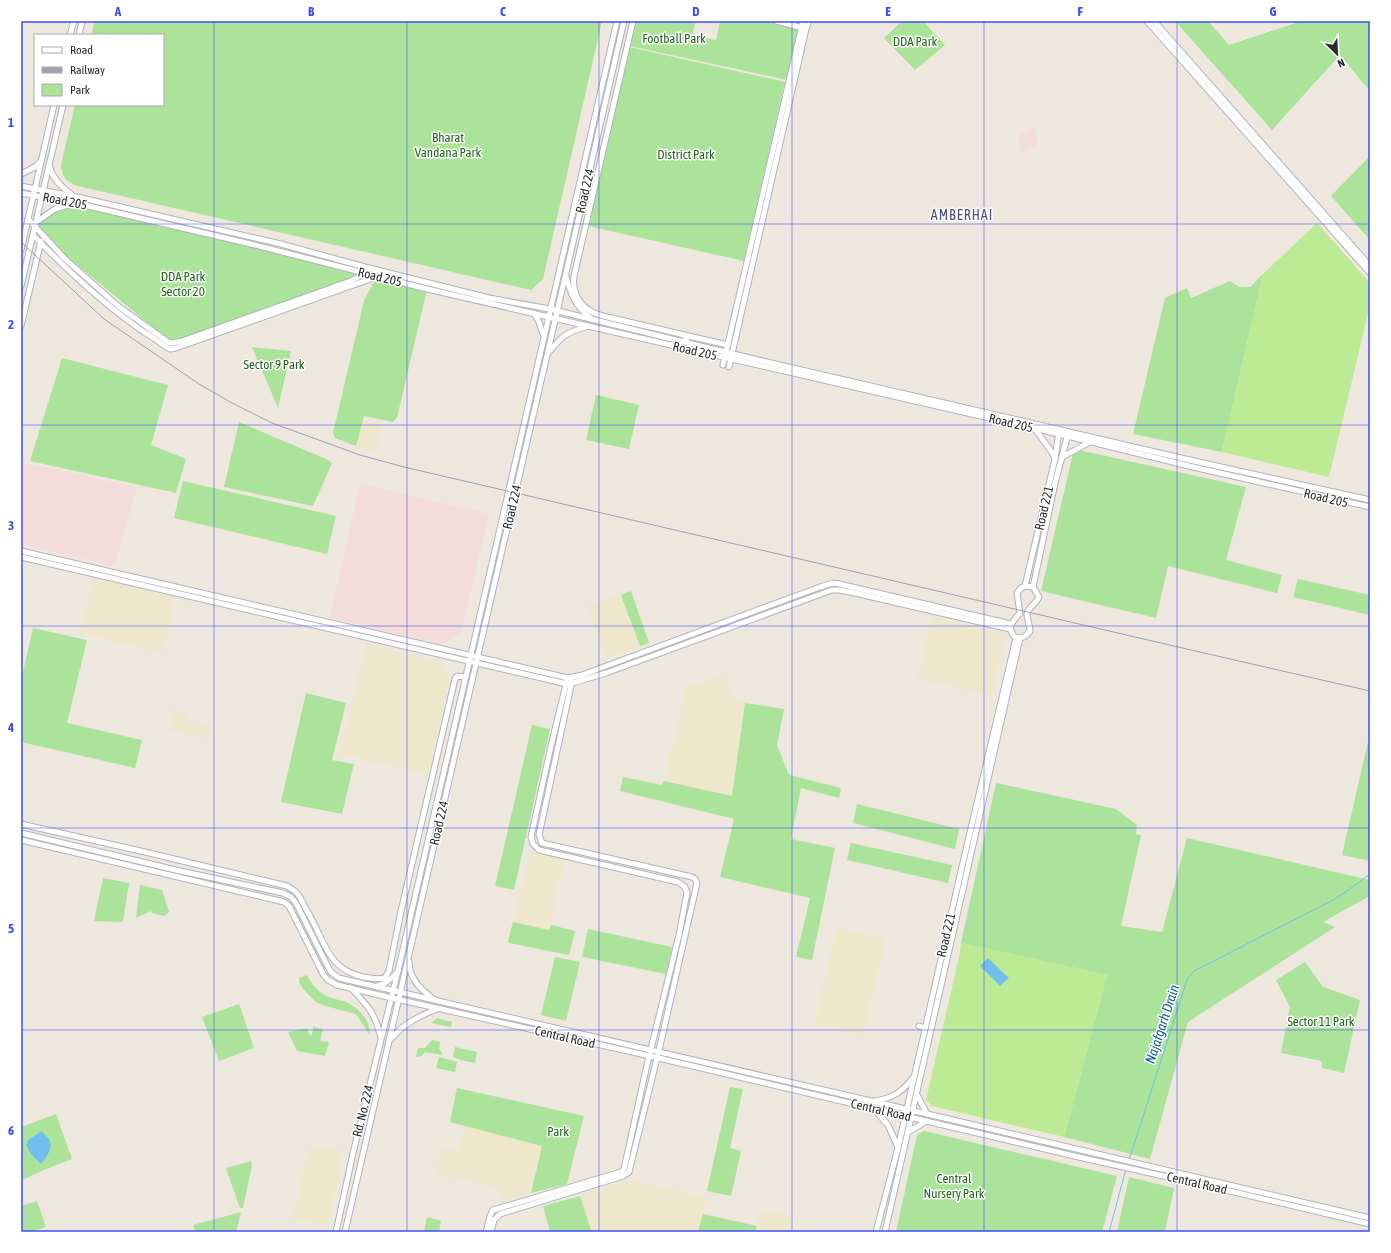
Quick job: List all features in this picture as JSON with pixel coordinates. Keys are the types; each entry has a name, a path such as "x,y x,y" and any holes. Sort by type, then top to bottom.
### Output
{"main road":[{"path":"70,34 74,21"},
{"path":"79,34 82,21"},
{"name":"Road 224","path":"393,991 617,21"},
{"name":"Road 224","path":"400,993 624,21"},
{"path":"634,21 574,276 574,288 579,300 595,314 632,324 684,334 728,345"},
{"path":"776,21 804,23"},
{"path":"1147,21 1370,266"},
{"path":"1154,21 1370,274"},
{"path":"723,365 804,23"},
{"path":"729,367 804,23"},
{"path":"21,250 23,232 28,219 54,106"},
{"path":"21,286 63,106"},
{"path":"21,174 35,167 41,161"},
{"path":"49,165 52,176 61,187 73,197"},
{"name":"Road 205","path":"21,186 281,244 489,298 550,310 688,342 732,356 1035,429 1059,431"},
{"name":"Road 205","path":"21,193 75,203 251,244 363,273 589,326 725,354"},
{"path":"35,224 55,209 75,203"},
{"path":"28,219 35,224 43,237 64,258 118,306 154,333 172,343 182,341 352,280 363,273 365,267"},
{"path":"33,235 58,261 115,310 165,346 173,349 377,276"},
{"path":"21,326 43,237"},
{"path":"566,275 575,302 583,312 594,321"},
{"path":"534,313 544,337"},
{"path":"546,356 562,336 589,326"},
{"path":"684,334 688,342"},
{"name":"Road 205","path":"732,356 1059,431 1090,442 1370,507"},
{"path":"1035,429 1055,459"},
{"name":"Road 221","path":"1011,626 1020,612 1017,594 1021,588 1025,586 1055,459 1059,431"},
{"name":"Road 205","path":"1068,434 1370,500"},
{"name":"Road 221","path":"1032,587 1068,434"},
{"path":"1062,457 1090,442"},
{"path":"21,551 471,656 477,660 570,681 820,586 832,583 1011,626 1012,634 1018,638 1025,637 1030,631 1027,614 1028,611 1039,597 1032,587 1025,586"},
{"path":"21,557 469,662 477,660"},
{"name":"Road 221","path":"884,1232 917,1095 1018,638"},
{"name":"Road 221","path":"876,1232 898,1148 964,858 1018,638"},
{"path":"21,824 287,886 300,897 331,958 344,970 360,976 376,979 385,978 388,974 455,679 459,676 466,677"},
{"path":"486,1232 493,1210 621,1172 624,1169 679,935 687,890 678,882 540,850 533,844 531,838 551,746 570,681"},
{"path":"491,1232 494,1220 500,1214 626,1175 630,1166 657,1058 697,883 692,877 542,842 540,839 538,835 570,681"},
{"name":"Central Road","path":"21,833 60,841 180,871 282,893 291,897 296,903 331,972 339,978 658,1051 1370,1218"},
{"name":"Central Road","path":"21,840 284,902 290,906 323,974 328,980 351,988 650,1056 1370,1224"},
{"path":"409,957 409,968 414,981 420,989 436,1001"},
{"path":"390,961 400,963"},
{"path":"374,987 390,980 398,971"},
{"path":"351,988 372,1013 378,1025 381,1039"},
{"name":"Rd. No. 224","path":"336,1232 353,1153 393,991"},
{"name":"Rd. No. 224","path":"344,1232 400,993"},
{"path":"389,1042 398,1031 414,1019 438,1008"},
{"path":"935,1013 941,1014"},
{"path":"919,1026 925,1028"},
{"path":"872,1102 892,1097 904,1089 914,1077"},
{"path":"917,1095 927,1114"},
{"path":"874,1109 882,1116 888,1125 898,1148"},
{"path":"908,1132 927,1121"}],"shaded area":[{"path":"1035,128 1038,145 1021,152 1018,135"},
{"path":"363,418 382,423 375,453 355,446"},
{"path":"21,462 137,487 114,566 21,544"},
{"path":"360,484 489,514 461,632 442,644 330,618"},
{"path":"94,578 176,597 163,653 80,633"},
{"path":"621,595 640,646 606,658 588,607"},
{"path":"932,617 1005,634 992,695 918,679"},
{"path":"366,644 438,661 450,679 428,775 339,754"},
{"path":"723,675 733,699 745,703 732,796 664,781 686,688"},
{"path":"172,710 189,713 187,722 209,727 206,738 168,730"},
{"path":"530,852 564,859 548,930 514,922"},
{"path":"836,928 885,939 864,1034 815,1023"},
{"path":"465,1126 542,1146 531,1193 504,1199 493,1186 436,1174 443,1148 458,1151"},
{"path":"316,1146 340,1151 343,1155 327,1226 293,1219 308,1149"},
{"path":"629,1180 706,1198 698,1232 600,1232 591,1230 580,1196"},
{"path":"761,1210 793,1217 789,1232 755,1232"}],"green space":[{"name":"Bharat Vandana Park","path":"95,21 602,21 543,279 531,290 78,186 71,183 64,176 61,165 75,106 164,106 164,34 91,34"},
{"name":"Football Park","path":"635,21 696,21 688,50 693,36 716,40 720,21 761,21 799,28 787,80 630,46"},
{"name":"DDA Park","path":"902,21 923,21 945,45 915,70 884,38"},
{"path":"1175,21 1208,21 1229,45 1302,21 1370,21 1370,91 1340,55 1272,130"},
{"name":"District Park","path":"629,47 785,82 744,261 588,226"},
{"path":"1370,156 1370,240 1331,196"},
{"name":"DDA Park Sector 20","path":"75,203 361,275 352,280 172,343 43,237 35,226 44,216"},
{"path":"1317,223 1370,283 1370,305 1329,477 1222,452 1263,274"},
{"path":"1263,274 1222,452 1133,434 1165,298 1187,288 1191,298 1230,281 1239,287 1250,287"},
{"path":"377,276 427,289 397,418 393,422 364,416 356,446 335,438 333,433 364,301"},
{"name":"Sector 9 Park","path":"252,347 291,351 278,408"},
{"path":"62,358 168,385 151,445 186,459 176,493 30,461"},
{"path":"596,395 639,405 629,449 586,440"},
{"path":"239,422 326,459 332,463 313,506 224,487"},
{"path":"1074,449 1246,487 1226,560 1282,575 1277,593 1168,566 1156,618 1041,591"},
{"path":"183,481 336,516 327,554 174,518"},
{"path":"1298,579 1370,595 1370,615 1293,597"},
{"path":"631,591 649,643 640,646 621,595"},
{"path":"33,628 87,640 67,723 142,740 135,768 21,742 21,680"},
{"path":"306,693 346,703 332,760 354,764 342,814 281,802"},
{"path":"745,703 784,709 777,745 789,775 841,788 839,798 801,788 791,839 835,848 812,960 796,957 810,898 720,877 734,819 620,791 623,777 662,785 664,781 732,796"},
{"path":"532,725 550,729 514,890 495,886"},
{"path":"1370,733 1370,861 1342,855"},
{"path":"996,783 1116,809 1137,825 1136,834 1141,835 1121,926 1162,932 1187,838 1370,880 1370,896 1323,922 1335,927 1188,1022 1150,1159 1064,1137 1107,975 961,943"},
{"path":"857,804 959,829 955,849 853,823"},
{"path":"851,843 952,865 948,883 847,860"},
{"path":"103,878 129,883 123,922 94,921"},
{"path":"140,885 162,890 169,912 164,916 152,913 151,911 136,918"},
{"path":"513,922 549,930 551,925 575,931 569,955 509,943 508,941"},
{"path":"588,929 672,947 666,974 582,957"},
{"path":"961,943 1107,975 1064,1137 932,1106 926,1100"},
{"path":"555,957 580,962 566,1021 541,1015"},
{"name":"Sector 11 Park","path":"1305,962 1323,987 1360,1000 1344,1073 1322,1068 1322,1061 1281,1053 1290,1007 1276,980"},
{"path":"307,975 313,985 321,993 354,1006 367,1021 369,1025 369,1034 356,1014 316,1002 304,990 299,982 299,978"},
{"path":"239,1004 254,1048 219,1061 202,1017"},
{"path":"437,1018 452,1022 451,1027 431,1023"},
{"path":"313,1027 323,1029 320,1041 329,1042 325,1056 297,1051 288,1032 307,1028 309,1034 312,1035"},
{"path":"432,1040 440,1042 439,1049 442,1052 442,1055 425,1052 422,1056 416,1057 418,1048 425,1048"},
{"path":"455,1047 477,1052 475,1063 453,1057"},
{"path":"439,1057 457,1062 455,1072 436,1068"},
{"path":"730,1087 743,1089 730,1148 741,1151 731,1196 707,1191"},
{"name":"Park","path":"457,1088 584,1116 567,1184 531,1193 542,1146 450,1122"},
{"path":"56,1114 72,1159 21,1179 21,1127"},
{"name":"Central Nursery Park","path":"924,1131 1117,1176 1102,1232 896,1232 917,1135"},
{"path":"251,1161 252,1165 243,1208 240,1208 226,1168"},
{"path":"1129,1177 1174,1188 1165,1232 1117,1232"},
{"path":"580,1196 591,1230 600,1232 550,1232 543,1206"},
{"path":"37,1201 46,1227 30,1232 21,1232 21,1206"},
{"path":"241,1212 236,1232 193,1232 195,1230 193,1225"},
{"path":"703,1214 757,1226 755,1232 698,1232"},
{"path":"427,1217 441,1221 439,1232 424,1232"}],"water":[{"path":"988,958 1009,978 1000,986 980,966"},
{"path":"42,1131 49,1139 51,1145 47,1156 41,1164 31,1154 26,1145 28,1140"}],"waterway":[{"name":"Najafgarh Drain","path":"1129,1160 1187,980 1194,971 1335,899 1370,874"},
{"name":"Najafgarh Drain","path":"1109,1232 1126,1169"}],"railway":[{"path":"21,242 104,319 199,384 232,403 272,423 360,455 404,467 1370,691"}],"district":[{"name":"AMBERHAI","path":"962,215"}]}
